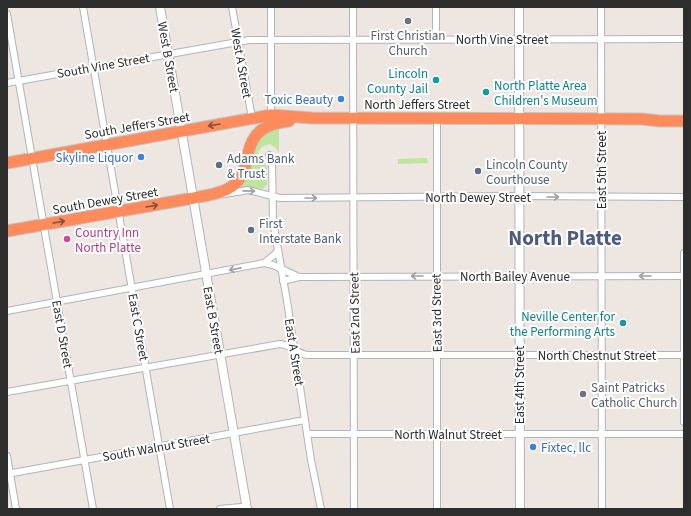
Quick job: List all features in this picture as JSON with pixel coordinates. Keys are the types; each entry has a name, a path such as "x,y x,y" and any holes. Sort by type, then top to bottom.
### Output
{"highway":[{"name":"North Jeffers Street","path":"271,115 312,118 642,118 660,115 684,115"},
{"name":"South Jeffers Street","path":"7,163 271,115"},
{"name":"North Jeffers Street","path":"228,188 237,182 242,174 251,144 258,132 274,123 312,118"},
{"name":"North Jeffers Street","path":"642,118 660,121 684,121"},
{"name":"South Dewey Street","path":"7,231 194,198 228,188"}],"street":[{"name":"East C Street","path":"83,7 170,509"},
{"name":"West B Street","path":"160,7 182,131"},
{"name":"West A Street","path":"232,7 252,118"},
{"path":"271,7 271,115"},
{"name":"East 2nd Street","path":"353,7 354,509"},
{"path":"436,7 436,39"},
{"name":"East 4th Street","path":"519,7 520,509"},
{"name":"East 5th Street","path":"601,7 602,509"},
{"name":"East D Street","path":"7,14 93,509"},
{"name":"South Vine Street","path":"7,82 238,41 271,39"},
{"name":"North Vine Street","path":"271,39 684,39"},
{"name":"East 3rd Street","path":"437,118 437,509"},
{"name":"East B Street","path":"182,131 246,509"},
{"name":"East A Street","path":"269,154 272,161 273,221 320,509"},
{"name":"South Dewey Street","path":"207,195 211,196 248,190 272,195"},
{"name":"North Dewey Street","path":"272,195 280,198 519,196 684,198"},
{"path":"7,311 264,264 278,250"},
{"path":"684,253 684,422"},
{"name":"North Bailey Avenue","path":"264,264 280,268 299,277"},
{"name":"North Bailey Avenue","path":"283,281 299,277 684,276"},
{"name":"North Chestnut Street","path":"7,392 280,344 286,345 299,354 307,355 684,355"},
{"name":"South Walnut Street","path":"8,473 305,420"},
{"name":"North Walnut Street","path":"307,434 684,434"},
{"path":"7,456 8,473 16,509"},
{"path":"220,509 239,507 246,509"}],"green space":[{"path":"279,126 279,153 277,149 270,144 263,146 258,152 260,161 267,166 267,185 262,189 248,187 238,188 249,174 257,142 267,132"},
{"path":"427,158 428,163 398,164 398,159"}],"place":[{"name":"First Christian Church","path":"408,21"},
{"name":"Lincoln County Jail","path":"436,80"},
{"name":"North Platte Area Children's Museum","path":"486,92"},
{"name":"Toxic Beauty","path":"341,99"},
{"name":"Skyline Liquor","path":"141,157"},
{"name":"Adams Bank & Trust","path":"219,165"},
{"name":"Lincoln County Courthouse","path":"478,171"},
{"name":"First Interstate Bank","path":"251,230"},
{"name":"Country Inn North Platte","path":"67,239"},
{"name":"Neville Center for the Performing Arts","path":"623,323"},
{"name":"Saint Patricks Catholic Church","path":"583,394"},
{"name":"Fixtec, llc","path":"533,447"}],"district":[{"name":"North Platte","path":"565,238"}]}
